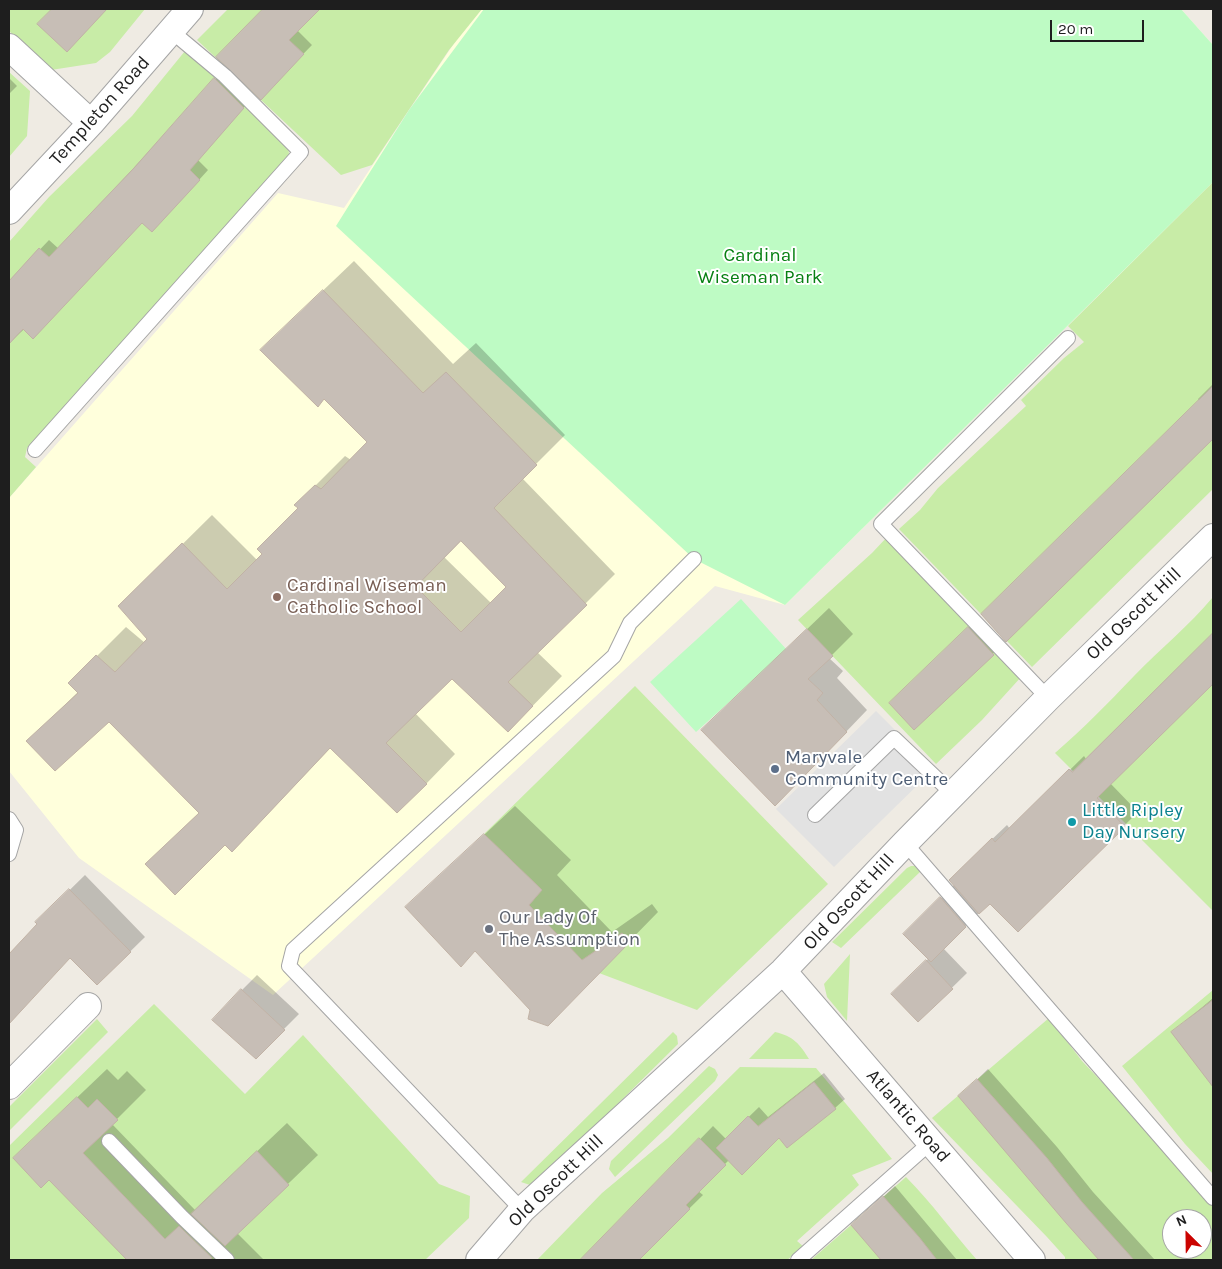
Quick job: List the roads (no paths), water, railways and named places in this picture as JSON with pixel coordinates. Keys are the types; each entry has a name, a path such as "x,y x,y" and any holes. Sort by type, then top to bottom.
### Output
{"street":[{"name":"Templeton Road","path":"9,211 91,123 190,9"},
{"path":"9,47 91,123"},
{"name":"Old Oscott Hill","path":"479,1260 522,1210 783,971 904,842 1213,537"},
{"name":"Atlantic Road","path":"783,971 1032,1260"},
{"path":"9,1086 88,1006"}],"lane":[{"path":"35,450 301,152 225,76 170,30"},
{"path":"1048,698 881,524 1068,338"},
{"path":"522,1210 289,966 293,950 614,656 630,623 694,559"},
{"path":"815,815 894,738 953,794"},
{"path":"9,819 16,830 9,854"},
{"path":"904,842 1213,1198"},
{"path":"109,1141 182,1217 227,1260"},
{"path":"798,1260 931,1142"}],"place":[{"name":"Cardinal Wiseman Catholic School","path":"277,597"},
{"name":"Maryvale Community Centre","path":"775,769"},
{"name":"Little Ripley Day Nursery","path":"1072,822"},
{"name":"Our Lady Of The Assumption","path":"489,929"}],"park label":[{"name":"Cardinal Wiseman Park","path":"760,267"}]}
